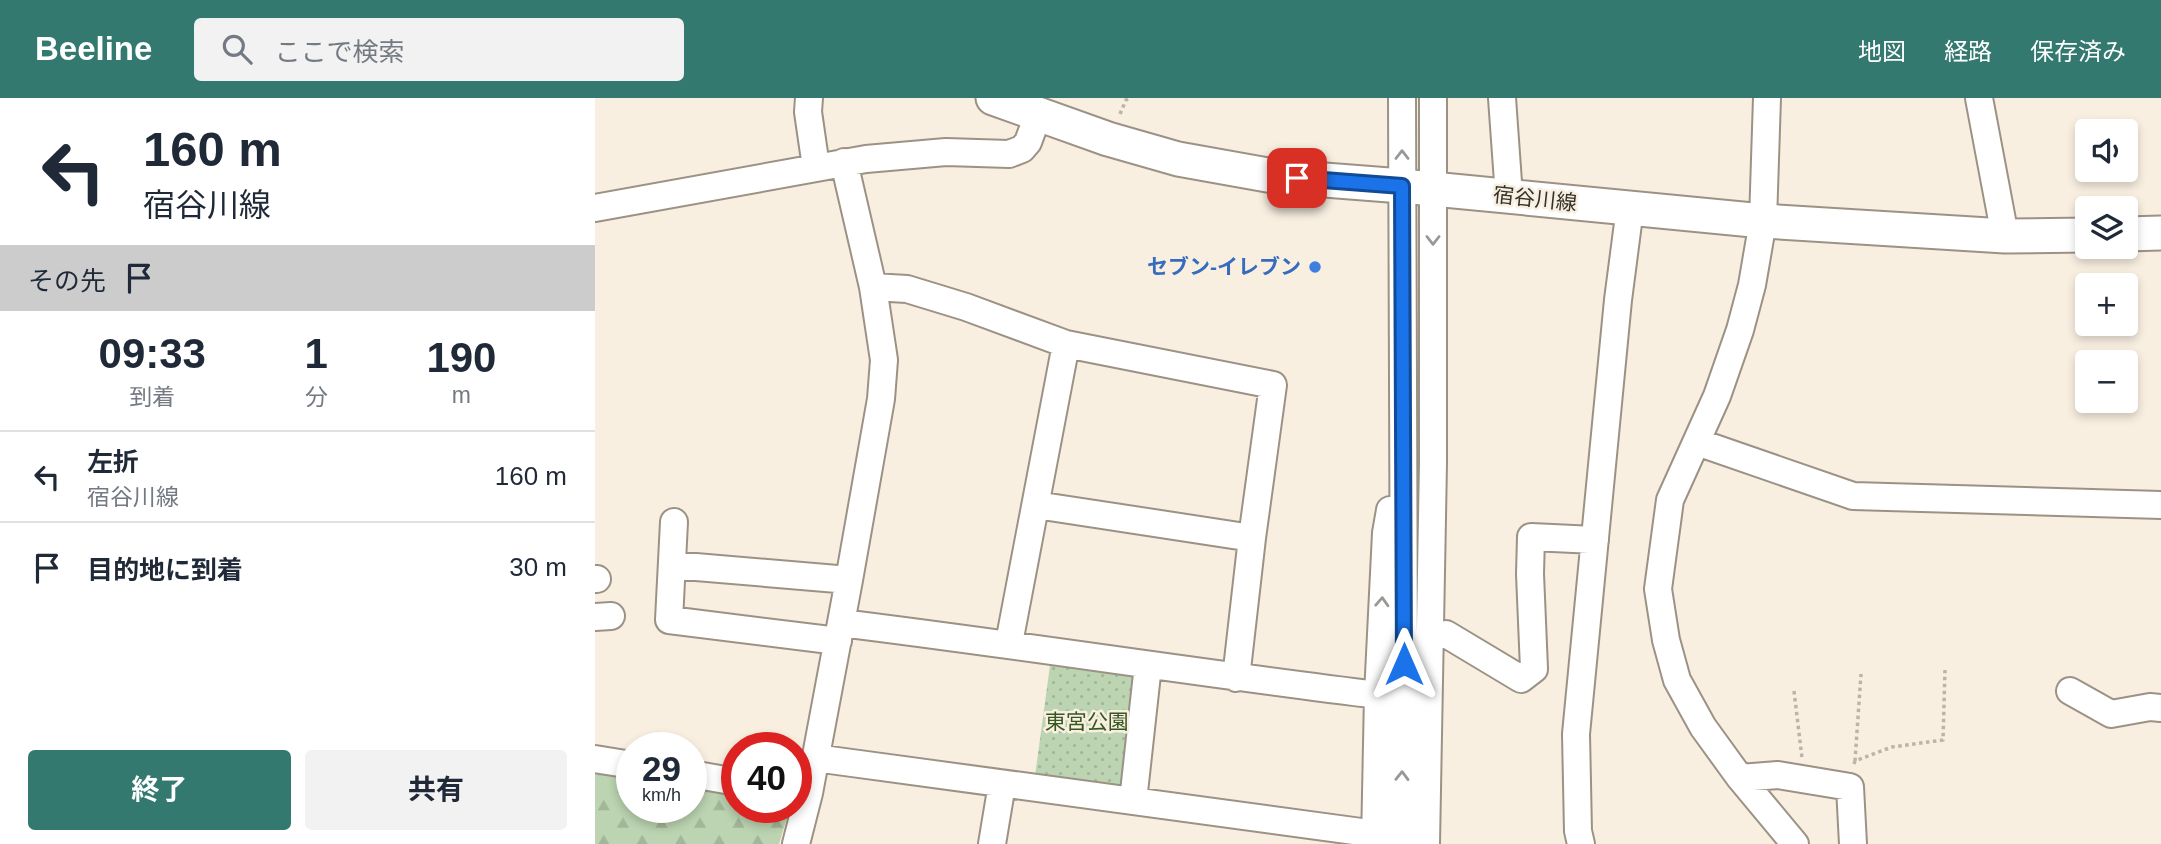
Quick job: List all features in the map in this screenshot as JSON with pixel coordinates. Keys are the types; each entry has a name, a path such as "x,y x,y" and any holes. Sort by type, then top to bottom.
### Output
{"main road":[{"name":"宿谷川線","path":"993,98 1108,139 1196,164 1273,176 1417,187 1763,221 2005,236 2075,235"},
{"path":"2138,234 2161,233"}],"street":[{"path":"809,98 808,112 816,167"},
{"path":"1402,98 1417,187 1433,463 1426,844"},
{"path":"1400,844 1404,664 1403,457 1417,187 1433,98"},
{"path":"1502,98 1509,196"},
{"path":"1767,98 1763,221 1752,285 1717,396 1670,500 1658,589 1666,640 1677,680 1703,727 1795,844"},
{"path":"1979,98 2005,236"},
{"path":"595,208 844,162 927,153 1009,154 1022,149 1028,142 1038,115"},
{"path":"812,766 849,580 881,399 884,360 873,287 844,162"},
{"path":"1581,844 1578,831 1576,734 1618,300 1630,208"},
{"path":"873,287 907,289 955,303 1066,344 1273,385 1236,678"},
{"path":"1009,643 1066,344"},
{"path":"1697,442 1853,496 2161,505"},
{"path":"815,758 1133,801 1375,839 1378,695 1386,533 1403,457"},
{"path":"1433,463 1450,551 1446,635 1444,844"},
{"path":"1036,505 1252,538"},
{"path":"674,522 669,620 1009,643 1236,678 1378,695"},
{"path":"1446,635 1521,679 1534,669 1529,574 1531,537 1595,540"},
{"path":"672,565 849,580"},
{"path":"1133,801 1148,665"},
{"path":"2070,691 2111,714 2150,707 2161,708"},
{"path":"595,760 616,763"},
{"path":"1741,778 1779,775 1850,787 1853,844"},
{"path":"992,844 1002,784"},
{"path":"796,844 799,823"}],"path":[{"path":"1855,761 1892,747 1943,740 1945,670"},
{"path":"1850,787 1855,761 1861,674"},
{"path":"1794,691 1803,781"}],"green space":[{"name":"東宮公園","path":"1051,658 1139,669 1124,787 1035,776"},
{"path":"595,772 616,775 616,823 707,823 707,788 721,790 721,823 785,823 779,844 595,844"}],"place":[{"name":"セブン-イレブン","path":"1315,267"}],"route":[{"path":"1297,178 1402,186 1404,664"}]}
